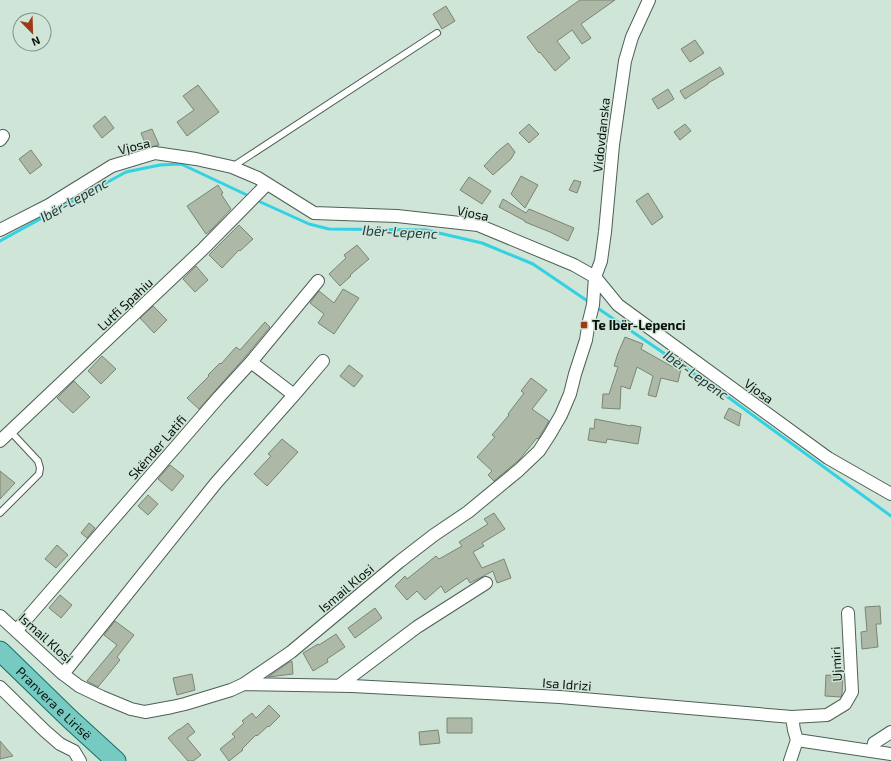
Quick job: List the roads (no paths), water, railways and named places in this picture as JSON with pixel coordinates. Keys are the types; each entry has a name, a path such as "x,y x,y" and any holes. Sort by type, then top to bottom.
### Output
{"main road":[{"name":"Pranvera e Lirisë","path":"0,651 70,719 114,759"}],"street":[{"name":"Vidovdanska","path":"595,277 602,254 613,145 625,60 632,37 649,0"},
{"name":"Vjosa","path":"0,230 49,205 112,166 155,153 196,159 232,167 258,178 314,213 397,216 478,225 574,265 595,277 618,305 828,458 891,493"},
{"name":"Lutfi Spahiu","path":"0,441 204,248 267,184"},
{"name":"Ismail Klosi","path":"0,616 63,674 79,686 131,709 145,712 172,707 230,690 244,684 290,652 399,562 434,535 468,512 520,470 539,451 562,415 570,394 586,340 588,321 593,304 595,277"},
{"name":"Skënder Latifi","path":"16,631 251,362 318,281"},
{"path":"63,674 216,484 323,361"},
{"path":"251,362 294,395"},
{"path":"340,685 417,627 486,583"},
{"name":"Ujmiri","path":"792,717 828,715 845,704 852,692 848,613"},
{"name":"Isa Idrizi","path":"244,684 340,685 560,697 792,717"},
{"path":"0,687 60,744 74,751 80,761"},
{"path":"790,761 797,740 792,717"},
{"path":"872,751 874,743 891,732"},
{"path":"797,740 891,754"}],"lane":[{"path":"232,167 437,33"},
{"path":"0,513 39,474 40,468 38,461 10,431"}],"waterway":[{"name":"Ibër-Lepenc","path":"0,241 126,172 160,165 181,164 249,196"},
{"name":"Ibër-Lepenc","path":"256,200 309,224 329,229 426,230 482,243 533,264 589,302"},
{"name":"Ibër-Lepenc","path":"596,307 721,392 891,516"}],"place":[{"name":"Te Ibër-Lepenci","path":"584,325"}]}
